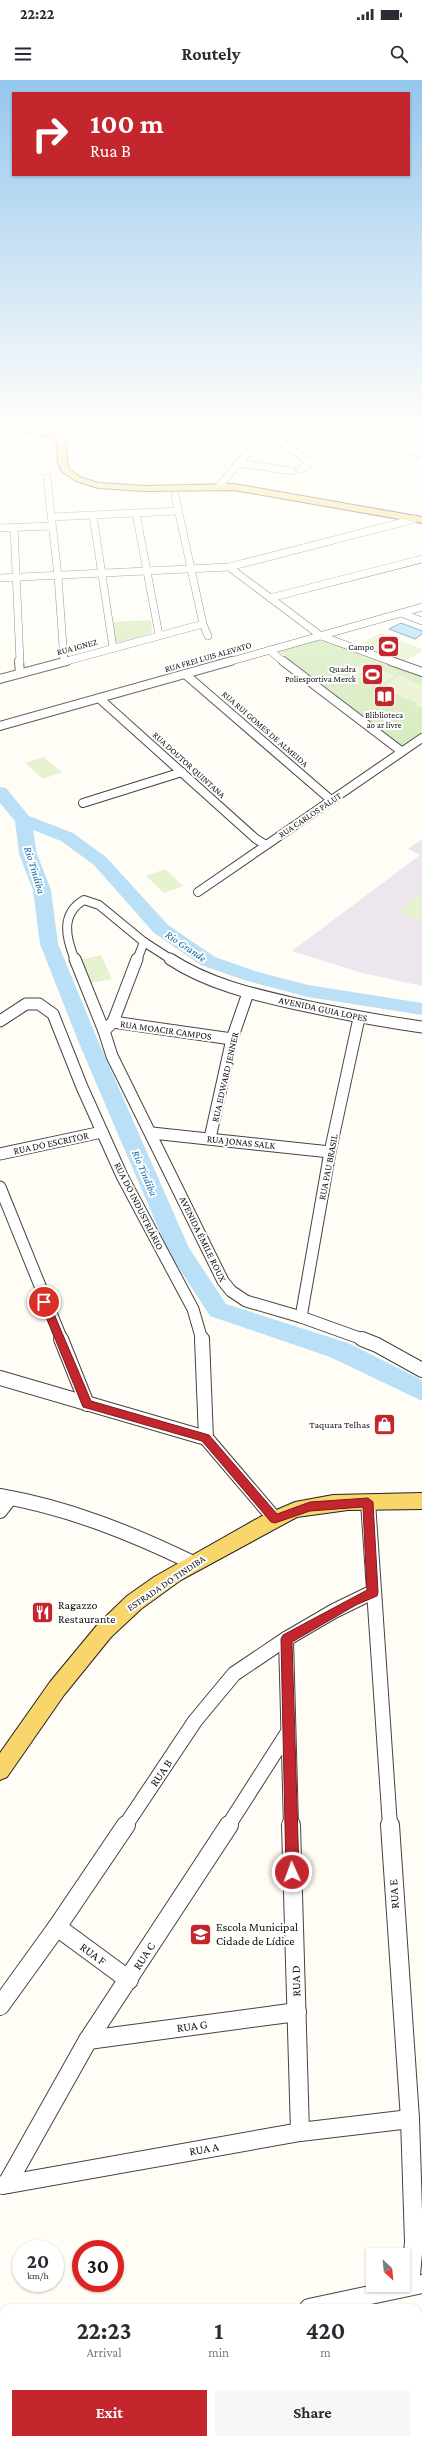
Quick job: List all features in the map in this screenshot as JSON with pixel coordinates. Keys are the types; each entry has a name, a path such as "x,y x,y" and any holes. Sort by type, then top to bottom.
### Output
{"main road":[{"name":"ESTRADA DO TINDIBA","path":"0,1770 84,1655 105,1630 123,1612 193,1563 275,1519 310,1506 368,1502 422,1501"}],"street":[{"path":"14,538 20,673"},
{"path":"53,538 58,576 64,661"},
{"path":"97,538 113,648"},
{"path":"141,538 158,635"},
{"path":"184,538 203,624 208,636"},
{"path":"0,578 192,570 229,567 344,538"},
{"path":"270,598 422,559"},
{"path":"229,567 321,636 422,672"},
{"name":"RUA FREI LUIS ALEVATO","path":"0,726 422,607"},
{"path":"401,613 422,621"},
{"name":"RUA IGNEZ","path":"0,679 203,624"},
{"path":"269,650 401,751"},
{"name":"RUA RUI GOMES DE ALMEIDA","path":"186,674 331,800"},
{"name":"RUA DOUTOR QUINTANA","path":"100,698 256,839 266,845"},
{"name":"RUA CARLOS PALUT","path":"198,892 422,738"},
{"path":"82,803 182,772"},
{"name":"AVENIDA ÉMILE ROUX","path":"144,942 99,905 90,901 78,902 68,916 68,943 104,1031 112,1056 152,1133 223,1281 231,1291 246,1301 301,1317 377,1345 422,1370"},
{"path":"144,942 190,972 248,993"},
{"name":"RUA MOACIR CAMPOS","path":"144,942 113,1022 232,1039"},
{"name":"AVENIDA GUIA LOPES","path":"248,993 359,1018 422,1027"},
{"name":"RUA EDWARD JENNER","path":"210,1138 223,1087 232,1039 248,993"},
{"name":"RUA DO INDUSTRIÁRIO","path":"0,1021 21,1005 39,1004 46,1006 53,1014 122,1176 193,1309 203,1344 206,1438"},
{"name":"RUA PAU BRASIL","path":"301,1317 330,1152 359,1018"},
{"path":"104,1031 113,1022"},
{"name":"RUA DO ESCRITOR","path":"0,1154 102,1132"},
{"name":"RUA JONAS SALK","path":"152,1133 330,1152"},
{"path":"0,1187 38,1288 87,1404"},
{"path":"0,1378 206,1438 275,1519"},
{"path":"0,1510 5,1507 5,1497 57,1507 94,1518 132,1533 193,1563"},
{"name":"RUA E","path":"368,1502 410,2119 416,2285"},
{"name":"RUA B","path":"0,2006 58,1927 195,1721 234,1674 286,1639 346,1605 373,1592"},
{"name":"RUA D","path":"286,1639 300,2132"},
{"name":"RUA C","path":"4,2184 88,2040 129,1980 288,1732"},
{"name":"RUA F","path":"58,1927 129,1980"},
{"name":"RUA G","path":"88,2040 297,2012"},
{"name":"RUA A","path":"4,2184 300,2132 410,2119"},
{"path":"328,2304 416,2285"}],"shaded area":[{"path":"422,839 422,986 362,973 292,951 420,855 408,849"}],"green space":[{"path":"151,620 152,633 119,643 115,641 113,622"},
{"name":"Campo","path":"380,633 422,649 422,651 402,662 356,646"},
{"path":"326,637 422,672 422,736 403,749 278,651"},
{"name":"Quadra Poliesportiva Merck","path":"364,663 395,676 380,685 348,673"},
{"path":"399,676 422,685 422,708 415,705 417,703 380,688"},
{"path":"43,757 62,772 43,779 25,763"},
{"path":"165,869 183,886 164,893 146,876"},
{"path":"422,892 422,923 397,912"},
{"path":"101,955 112,979 90,983 79,960"}],"water":[{"path":"401,623 422,631 422,634 415,639 389,629"}],"waterway":[{"name":"Rio Grande","path":"0,792 23,820"},
{"name":"Rio Grande","path":"23,820 67,837 100,861 161,929 208,961 251,976 308,991 422,1009"},
{"name":"Rio Tindiba","path":"23,820 28,854 42,890 49,944 89,1043 179,1251 218,1310 339,1350 422,1391"}],"place":[{"name":"Campo","path":"389,647"},
{"name":"Quadra Poliesportiva Merck","path":"372,674"},
{"name":"Bliblioteca ao ar livre","path":"384,696"},
{"name":"Taquara Telhas","path":"385,1424"},
{"name":"Ragazzo Restaurante","path":"42,1612"},
{"name":"Escola Municipal Cidade de Lídice","path":"201,1934"}],"route":[{"path":"44,1302 87,1404 206,1438 275,1519 310,1506 368,1502 373,1592 352,1601 286,1639 292,1872"}]}
